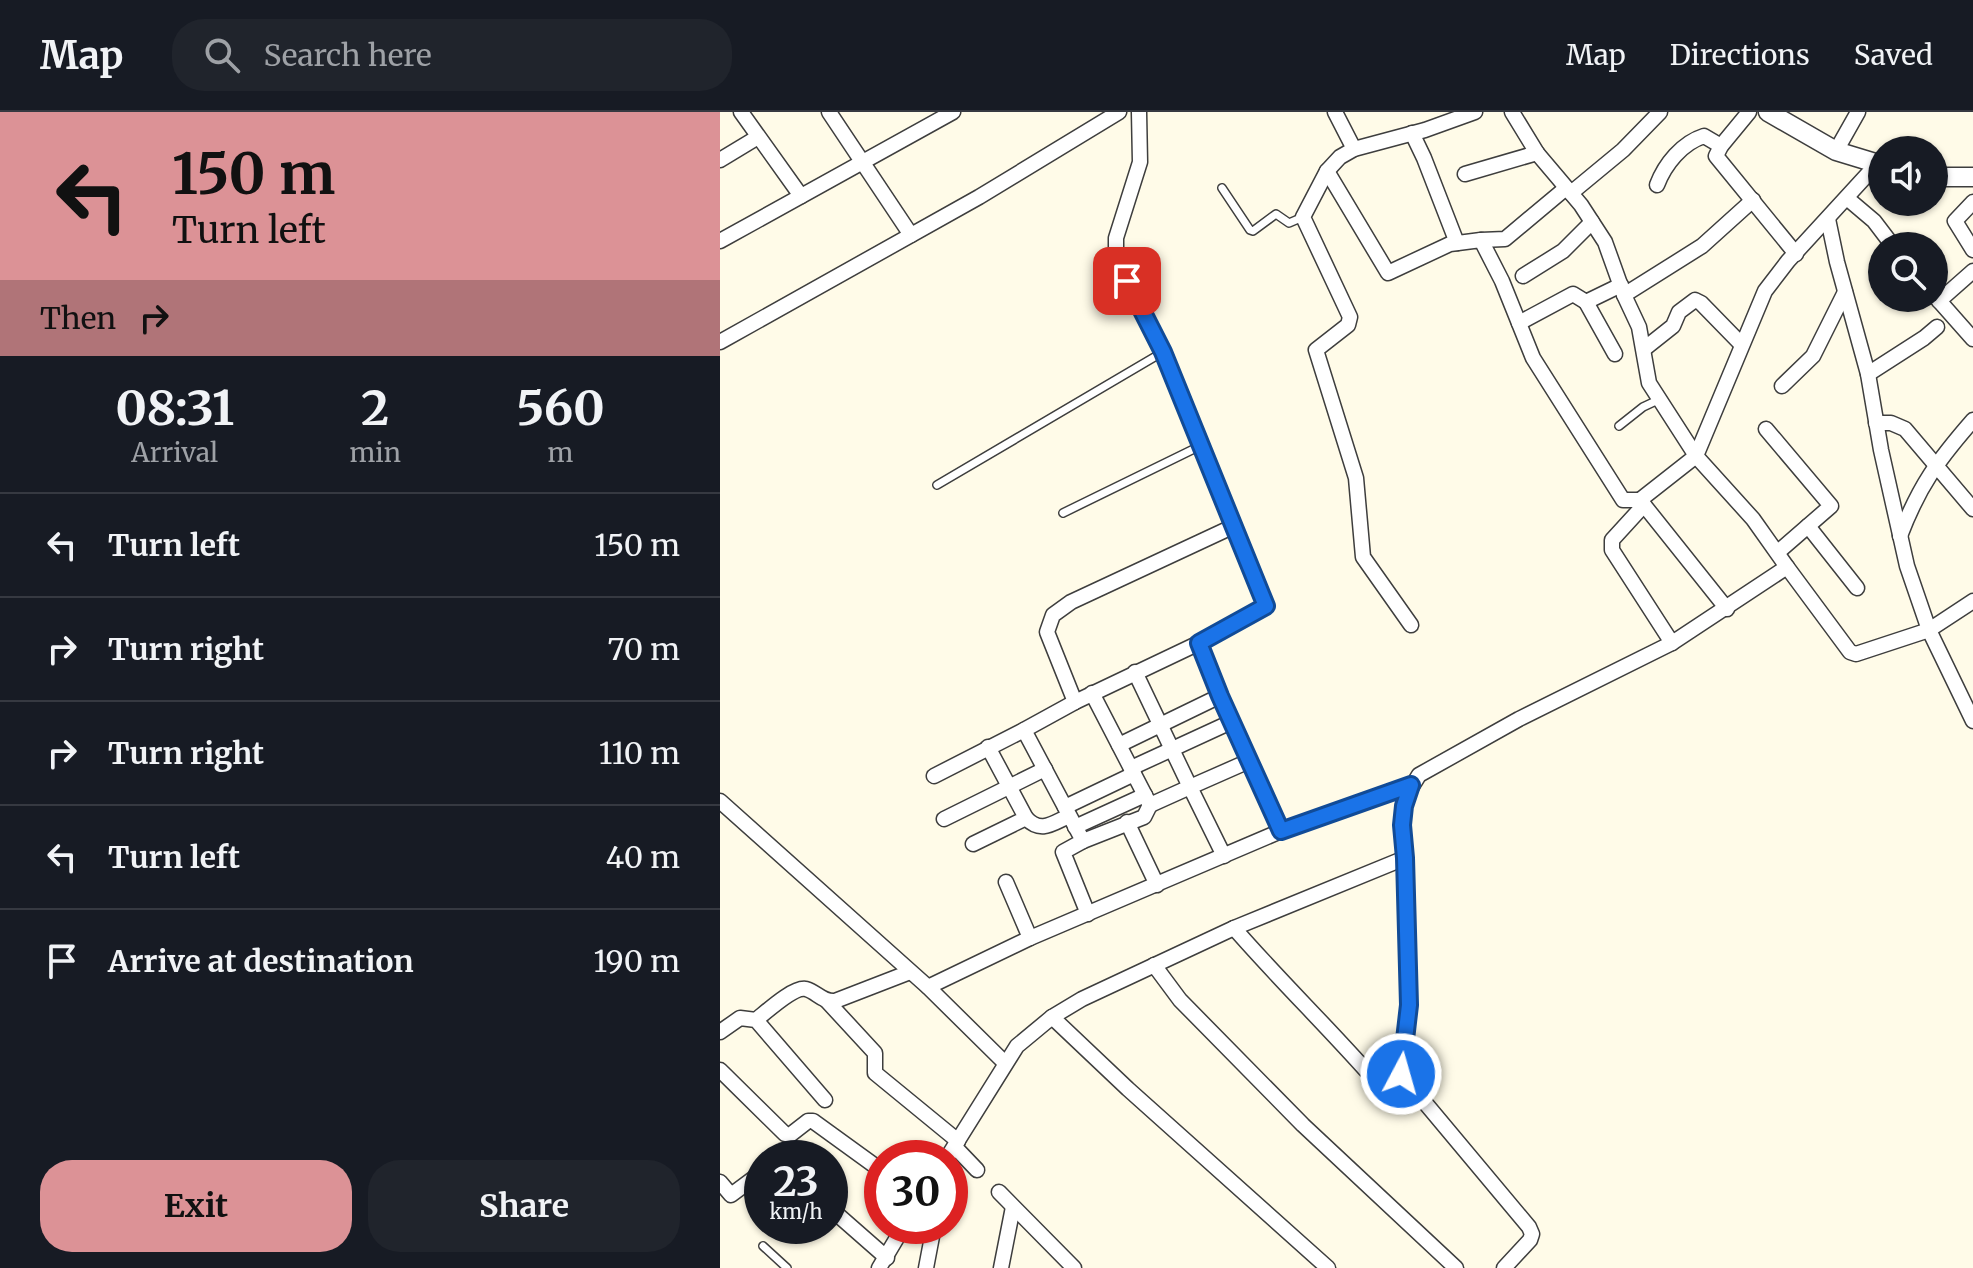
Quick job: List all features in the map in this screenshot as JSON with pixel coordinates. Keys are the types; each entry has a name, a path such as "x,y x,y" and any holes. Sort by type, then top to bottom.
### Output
{"street":[{"path":"741,112 801,196"},
{"path":"829,112 911,235"},
{"path":"720,241 953,112"},
{"path":"720,342 911,235 1119,112"},
{"path":"934,776 1266,606 1163,352 1116,257 1116,238 1140,162 1139,112"},
{"path":"1335,112 1354,149"},
{"path":"1411,625 1363,557 1356,478 1316,350 1348,325 1350,317 1303,217 1327,171 1340,157 1354,149 1475,112"},
{"path":"1512,112 1537,153 1605,242 1639,327 1649,383 1658,400 1696,456 1753,519 1850,652 1856,654 1929,630 1973,601"},
{"path":"1327,171 1388,273 1457,243 1505,239 1623,150 1660,112"},
{"path":"1749,112 1716,156 1796,254"},
{"path":"1768,112 1868,160"},
{"path":"1789,112 1844,149"},
{"path":"1844,149 1858,112"},
{"path":"1412,133 1457,243"},
{"path":"1657,185 1669,161 1698,138 1704,136 1721,146"},
{"path":"720,160 758,137"},
{"path":"1465,174 1537,153"},
{"path":"1672,643 1612,550 1612,540 1642,502 1696,456 1765,291 1868,177"},
{"path":"1948,177 1973,177"},
{"path":"1848,199 1881,232"},
{"path":"1586,302 1622,290 1702,246 1753,200"},
{"path":"1973,202 1955,221 1973,250"},
{"path":"1828,219 1868,374 1900,537 1929,630 1973,721"},
{"path":"1523,276 1563,251 1592,222"},
{"path":"1481,240 1533,358 1623,500 1642,502 1727,609"},
{"path":"1948,290 1973,271"},
{"path":"1782,386 1813,356 1845,292"},
{"path":"1519,323 1573,294 1586,302 1615,354"},
{"path":"1644,349 1673,326 1679,312 1695,300 1741,344"},
{"path":"1948,311 1973,339"},
{"path":"1868,374 1937,327"},
{"path":"1900,537 1917,493 1935,465 1973,420"},
{"path":"1876,423 1891,423 1905,429 1973,509"},
{"path":"1766,429 1830,503 1829,508 1778,552"},
{"path":"1808,526 1857,588"},
{"path":"1075,702 1047,632 1053,615 1071,602 1232,527"},
{"path":"1234,928 1281,983 1337,1036 1379,1085 1385,1087 1401,1074 1409,1005 1402,825 1411,785 1419,775 1519,719 1672,643 1787,567"},
{"path":"1199,643 1281,831"},
{"path":"1135,672 1224,856"},
{"path":"1073,823 1127,822 1144,817 1148,800 1092,693"},
{"path":"1119,745 1220,696"},
{"path":"1088,914 1063,852 1073,823 1133,771 1171,749 1231,722"},
{"path":"1024,730 1073,823"},
{"path":"988,747 1026,818 1043,828 1073,823 1190,787 1249,761"},
{"path":"944,819 1045,769"},
{"path":"928,987 1030,938 1281,831 1411,785"},
{"path":"721,804 928,987 1005,1063"},
{"path":"973,844 1026,818"},
{"path":"1127,822 1157,885"},
{"path":"958,1140 1017,1046 1052,1017 1082,999 1234,928 1405,858"},
{"path":"1006,882 1030,938"},
{"path":"1154,965 1180,1000 1303,1125 1456,1268"},
{"path":"827,1001 844,999 910,972"},
{"path":"756,1020 801,988 827,1001 875,1053 875,1073 944,1140"},
{"path":"1052,1017 1328,1268"},
{"path":"720,1032 740,1018 756,1020 825,1100"},
{"path":"720,1070 785,1134 790,1135 808,1121 813,1121 864,1158"},
{"path":"1401,1074 1529,1227 1532,1234 1530,1240 1504,1268"},
{"path":"968,1162 977,1170"},
{"path":"720,1182 731,1195 744,1185"},
{"path":"999,1192 1074,1268"},
{"path":"1001,1268 1013,1207"},
{"path":"848,1227 883,1263 894,1244"},
{"path":"926,1268 931,1244"}],"lane":[{"path":"1222,188 1250,230 1253,231 1276,214 1289,223 1303,217"},
{"path":"937,485 1163,352"},
{"path":"1619,426 1643,407 1658,400"},
{"path":"1063,513 1200,446"},
{"path":"763,1246 787,1268"}],"route":[{"path":"1127,281 1163,352 1266,606 1199,643 1281,831 1411,785 1406,796 1402,825 1409,1005 1401,1074"}]}
